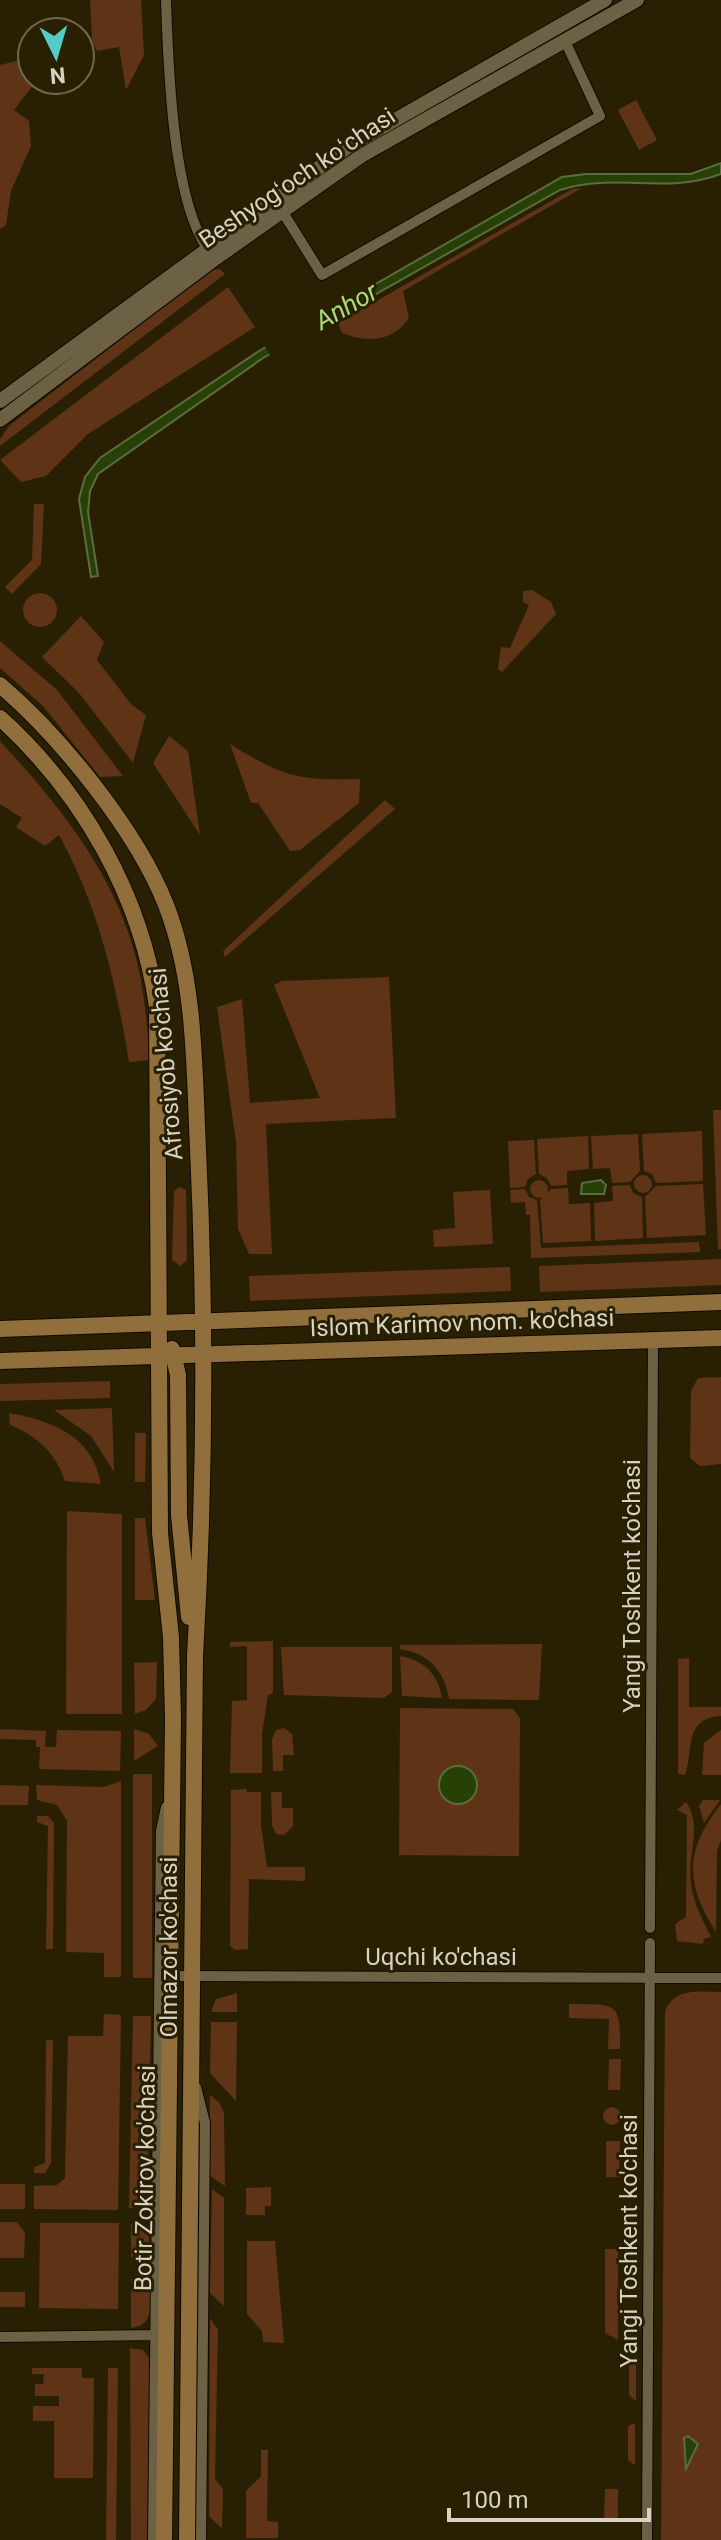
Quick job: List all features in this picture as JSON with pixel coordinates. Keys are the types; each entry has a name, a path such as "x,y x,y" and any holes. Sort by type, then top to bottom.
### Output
{"main road":[{"name":"Beshyogʻoch koʻchasi","path":"0,420 346,148 605,0"},
{"name":"Beshyogʻoch koʻchasi","path":"0,401 212,253 282,211 361,156 637,0"},
{"name":"Afrosiyob ko'chasi","path":"0,685 53,738 112,814 151,874 175,931 189,999 204,1355"},
{"name":"Afrosiyob ko'chasi","path":"0,718 56,780 106,853 123,883 145,942 157,1007 160,1322 168,1356"},
{"name":"Islom Karimov nom. ko'chasi","path":"204,1321 721,1302"},
{"path":"0,1329 204,1321"},
{"name":"Islom Karimov nom. ko'chasi","path":"168,1356 721,1338"},
{"name":"Olmazor ko'chasi","path":"187,2540 195,1656 203,1522 204,1355"},
{"path":"0,1361 168,1356 180,1535 195,1656"},
{"name":"Botir Zokirov ko'chasi","path":"164,2540 166,1976 173,1769 172,1660 160,1533 168,1356"}],"street":[{"path":"166,0 169,100 195,233 212,253"},
{"path":"282,211 322,275 600,116 565,41"},
{"name":"Yangi Toshkent ko'chasi","path":"650,1928 653,1341"},
{"name":"Yangi Toshkent ko'chasi","path":"647,2540 650,1943"},
{"path":"153,2540 166,1976"},
{"name":"Uqchi ko'chasi","path":"166,1976 721,1978"},
{"name":"Botir Zokirov ko'chasi","path":"192,2070 205,2123 201,2540"},
{"path":"0,2337 158,2335"}],"shaded area":[{"path":"90,0 141,0 144,55 126,90 119,47 97,51 96,16 91,16"},
{"path":"16,61 16,96 25,96 14,110 29,121 31,146 11,191 6,225 0,229 0,65"},
{"path":"636,100 657,140 639,150 618,110"},
{"path":"582,188 403,291 409,318 395,332 370,339 342,333 338,323 572,189"},
{"path":"220,269 225,274 0,446 0,439 10,425 211,270"},
{"path":"228,287 255,327 88,434 46,476 21,482 0,460"},
{"path":"34,504 44,504 41,564 12,594 5,587 32,560"},
{"path":"532,590 551,602 556,614 502,672 498,669 501,647 510,648 529,605 523,602 523,591"},
{"path":"40,593 52,598 57,610 52,622 40,627 28,622 23,610 28,598"},
{"path":"81,616 104,642 97,660 131,704 146,715 133,763 79,693 42,657"},
{"path":"0,641 57,690 123,776 100,777 43,706 0,668"},
{"path":"169,736 188,751 200,835 153,763"},
{"path":"0,741 44,791 83,843 115,900 128,930 140,974 150,1060 129,1062 104,945 85,889 59,835 45,846 16,827 22,818 0,804"},
{"path":"230,744 277,770 291,774 321,779 360,779 359,803 300,850 290,851 258,803 251,803"},
{"path":"385,800 395,809 225,957 223,951"},
{"path":"389,977 396,1118 266,1124 272,1254 249,1254 238,1229 236,1142 217,1007 242,999 250,1103 320,1098 274,985 282,981"},
{"path":"713,1110 721,1110 721,1249 718,1249"},
{"path":"702,1131 703,1181 656,1183 652,1174 644,1171 642,1134"},
{"path":"638,1134 640,1171 630,1182 612,1183 610,1168 593,1169 591,1136"},
{"path":"588,1136 589,1169 567,1171 567,1185 551,1186 547,1178 539,1174 537,1139"},
{"path":"534,1140 536,1174 528,1179 525,1187 510,1188 508,1141"},
{"path":"643,1175 650,1177 650,1191 643,1193 636,1191 634,1184 636,1177"},
{"path":"539,1180 548,1189 539,1198 530,1189"},
{"path":"703,1184 706,1235 647,1238 645,1197 656,1186"},
{"path":"630,1185 633,1193 642,1197 643,1238 595,1241 594,1203 613,1201 612,1186"},
{"path":"180,1187 186,1190 187,1260 180,1266 172,1260 174,1191"},
{"path":"568,1188 569,1204 590,1203 591,1241 543,1243 540,1200 551,1189"},
{"path":"525,1189 529,1197 537,1200 541,1248 699,1242 700,1252 531,1258 530,1215 526,1215 525,1202 511,1203 510,1190"},
{"path":"490,1190 493,1244 434,1247 433,1230 455,1228 453,1192"},
{"path":"721,1259 721,1285 540,1292 539,1266"},
{"path":"510,1267 511,1291 250,1301 249,1276"},
{"path":"721,1377 721,1464 700,1466 690,1458 691,1391 698,1378"},
{"path":"110,1381 110,1398 0,1401 0,1384"},
{"path":"112,1408 114,1472 91,1436 54,1410"},
{"path":"9,1413 55,1426 68,1433 89,1453 101,1484 65,1481 51,1454 29,1434 10,1425"},
{"path":"135,1433 146,1433 145,1482 135,1482"},
{"path":"67,1511 122,1514 122,1714 66,1714"},
{"path":"135,1518 145,1518 155,1600 135,1600"},
{"path":"273,1641 273,1693 268,1695 262,1734 262,1773 230,1773 232,1701 247,1700 247,1646 230,1647 230,1642"},
{"path":"542,1644 539,1700 449,1699 444,1680 434,1665 419,1655 400,1649 400,1645"},
{"path":"281,1647 392,1647 392,1692 384,1698 284,1695"},
{"path":"400,1656 423,1665 433,1675 442,1698 402,1696"},
{"path":"689,1658 689,1707 721,1707 721,1716 709,1718 695,1729 685,1775 678,1774 678,1659"},
{"path":"157,1662 156,1699 146,1710 135,1714 134,1663"},
{"path":"400,1708 513,1709 520,1718 519,1856 399,1855"},
{"path":"284,1728 292,1734 294,1755 283,1755 283,1771 273,1771 272,1739 276,1730"},
{"path":"0,1729 46,1731 45,1747 56,1747 57,1730 121,1731 120,1771 39,1769 40,1747 36,1747 36,1740 0,1739"},
{"path":"134,1729 149,1734 158,1746 134,1761"},
{"path":"721,1730 721,1775 702,1775 704,1743"},
{"path":"133,1774 152,1774 152,1978 133,1978"},
{"path":"121,1781 121,1977 104,1977 104,1953 66,1952 67,1821 57,1805 37,1800 36,1785 104,1787"},
{"path":"0,1785 29,1786 28,1805 0,1805"},
{"path":"246,1789 247,1792 261,1792 261,1825 267,1867 305,1867 305,1881 249,1879 248,1949 235,1950 230,1946 231,1790"},
{"path":"271,1792 282,1792 282,1808 293,1808 293,1826 284,1835 276,1834 272,1825"},
{"path":"703,1800 720,1800 704,1823 699,1806"},
{"path":"686,1802 691,1811 694,1831 690,1872 692,1890 711,1937 704,1939 703,1944 677,1941 675,1924 686,1917 687,1815 677,1810"},
{"path":"721,1804 716,1932 698,1898 693,1867 700,1837"},
{"path":"37,1816 48,1816 54,1823 53,1949 46,1949 48,1826 37,1822"},
{"path":"721,1992 721,2540 661,2540 665,2012 674,1998 681,1995"},
{"path":"237,1993 237,2012 211,2012 216,1999"},
{"path":"569,2004 597,2004 612,2008 619,2021 620,2049 608,2049 609,2019 569,2018"},
{"path":"104,2014 121,2015 118,2210 34,2209 34,2186 57,2185 65,2178 68,2036 103,2036"},
{"path":"133,2016 151,2016 147,2208 129,2208"},
{"path":"211,2022 237,2022 236,2101 210,2073"},
{"path":"46,2040 53,2040 51,2163 45,2173 34,2173 34,2167 45,2163"},
{"path":"609,2059 621,2059 620,2090 608,2090"},
{"path":"210,2095 219,2102 224,2113 225,2186 209,2175"},
{"path":"612,2107 621,2116 612,2125 603,2116"},
{"path":"606,2141 620,2141 619,2177 606,2177"},
{"path":"0,2184 25,2184 25,2209 0,2209"},
{"path":"271,2187 271,2206 265,2206 265,2215 246,2215 246,2188"},
{"path":"212,2189 224,2198 224,2306 210,2293"},
{"path":"0,2222 17,2222 25,2233 24,2258 0,2258"},
{"path":"40,2223 119,2223 118,2309 39,2308"},
{"path":"131,2224 149,2233 150,2257 131,2257"},
{"path":"247,2241 275,2241 284,2343 263,2342 262,2331 247,2314"},
{"path":"605,2249 618,2249 618,2340 605,2333"},
{"path":"131,2279 150,2279 151,2303 145,2322 131,2328"},
{"path":"0,2292 25,2292 25,2307 0,2307"},
{"path":"210,2318 218,2330 215,2479 223,2489 222,2529 209,2516"},
{"path":"130,2348 143,2350 151,2360 148,2540 131,2540"},
{"path":"636,2355 636,2401 629,2395 629,2362"},
{"path":"32,2368 82,2368 82,2378 94,2378 93,2478 54,2478 54,2421 33,2421 33,2406 59,2406 59,2396 35,2396 35,2384 43,2384 44,2374 32,2374"},
{"path":"108,2368 118,2368 116,2540 106,2540"},
{"path":"635,2423 635,2465 628,2460 628,2426"},
{"path":"261,2450 268,2450 267,2521 278,2522 278,2538 246,2538 246,2491 261,2476"},
{"path":"605,2489 618,2489 618,2520 604,2520"}],"water":[{"name":"Anhor","path":"721,163 721,174 700,180 660,184 600,183 560,190 263,358 98,474 90,491 88,512 98,576 91,577 79,499 85,477 100,458 259,351 562,177 586,174 691,174"},
{"path":"601,1180 606,1185 604,1194 581,1194 582,1183"},
{"path":"458,1766 471,1772 477,1785 471,1798 458,1804 445,1798 439,1785 445,1772"},
{"path":"688,2436 698,2444 686,2469 684,2438"}],"pier":[{"path":"328,307 336,321 271,358 264,344"}]}
